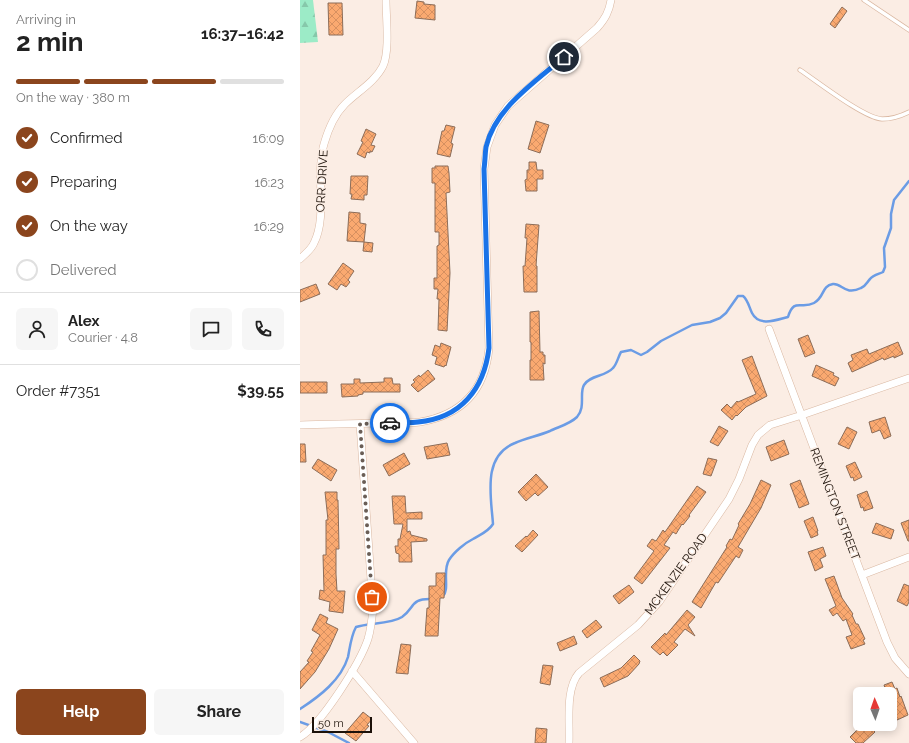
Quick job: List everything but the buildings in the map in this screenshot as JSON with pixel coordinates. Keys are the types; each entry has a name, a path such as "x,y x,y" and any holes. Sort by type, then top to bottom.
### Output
{"street":[{"name":"ORR DRIVE","path":"300,259 314,244 320,227 321,160 327,133 334,118 344,105 377,75 383,66 386,55 386,0"},
{"path":"300,425 419,422 441,417 455,410 467,401 476,390 488,362 489,348 484,169 486,147 495,125 508,106 597,28 604,20 609,10 611,0"},
{"name":"REMINGTON STREET","path":"770,329 887,642 895,658 909,674"},
{"name":"MCKENZIE ROAD","path":"569,743 570,690 574,679 579,673 638,625 659,602 677,578 729,499 739,479 752,444 758,435 770,425 909,378"},
{"path":"300,737 315,724 342,688 368,639 373,608 360,424"},
{"path":"862,575 909,557"},
{"path":"352,671 414,743"}],"lane":[{"path":"864,0 909,30"},
{"path":"800,70 872,117 882,119 893,118 909,112"}],"green space":[{"path":"300,0 313,0 318,42 300,43"}],"waterway":[{"path":"443,596 446,589 446,569 449,560 460,548 487,531 493,524 490,489 491,478 497,457 504,449 515,443 550,431 577,417 580,413 582,405 582,392 584,385 590,379 610,371 616,365 621,352 631,350 641,355 661,341 692,325 710,322 720,318 726,313 738,296 743,296 745,298 752,313 759,320 773,321 788,317 790,311 795,306 814,303 820,298 829,285 836,284 851,291 863,287 873,276 883,272 885,267 884,248 891,228 891,214 894,200 909,181"},
{"path":"300,709 329,687 340,673 348,657 356,627 397,619 406,614 416,602 425,599 432,599"},
{"path":"300,722 328,732 349,743"}],"way so far":[{"path":"372,597 360,424 390,423"}],"route":[{"path":"390,423 419,422 441,417 455,410 467,401 476,390 483,376 488,362 489,348 484,169 486,147 495,125 508,106 564,57"}]}
